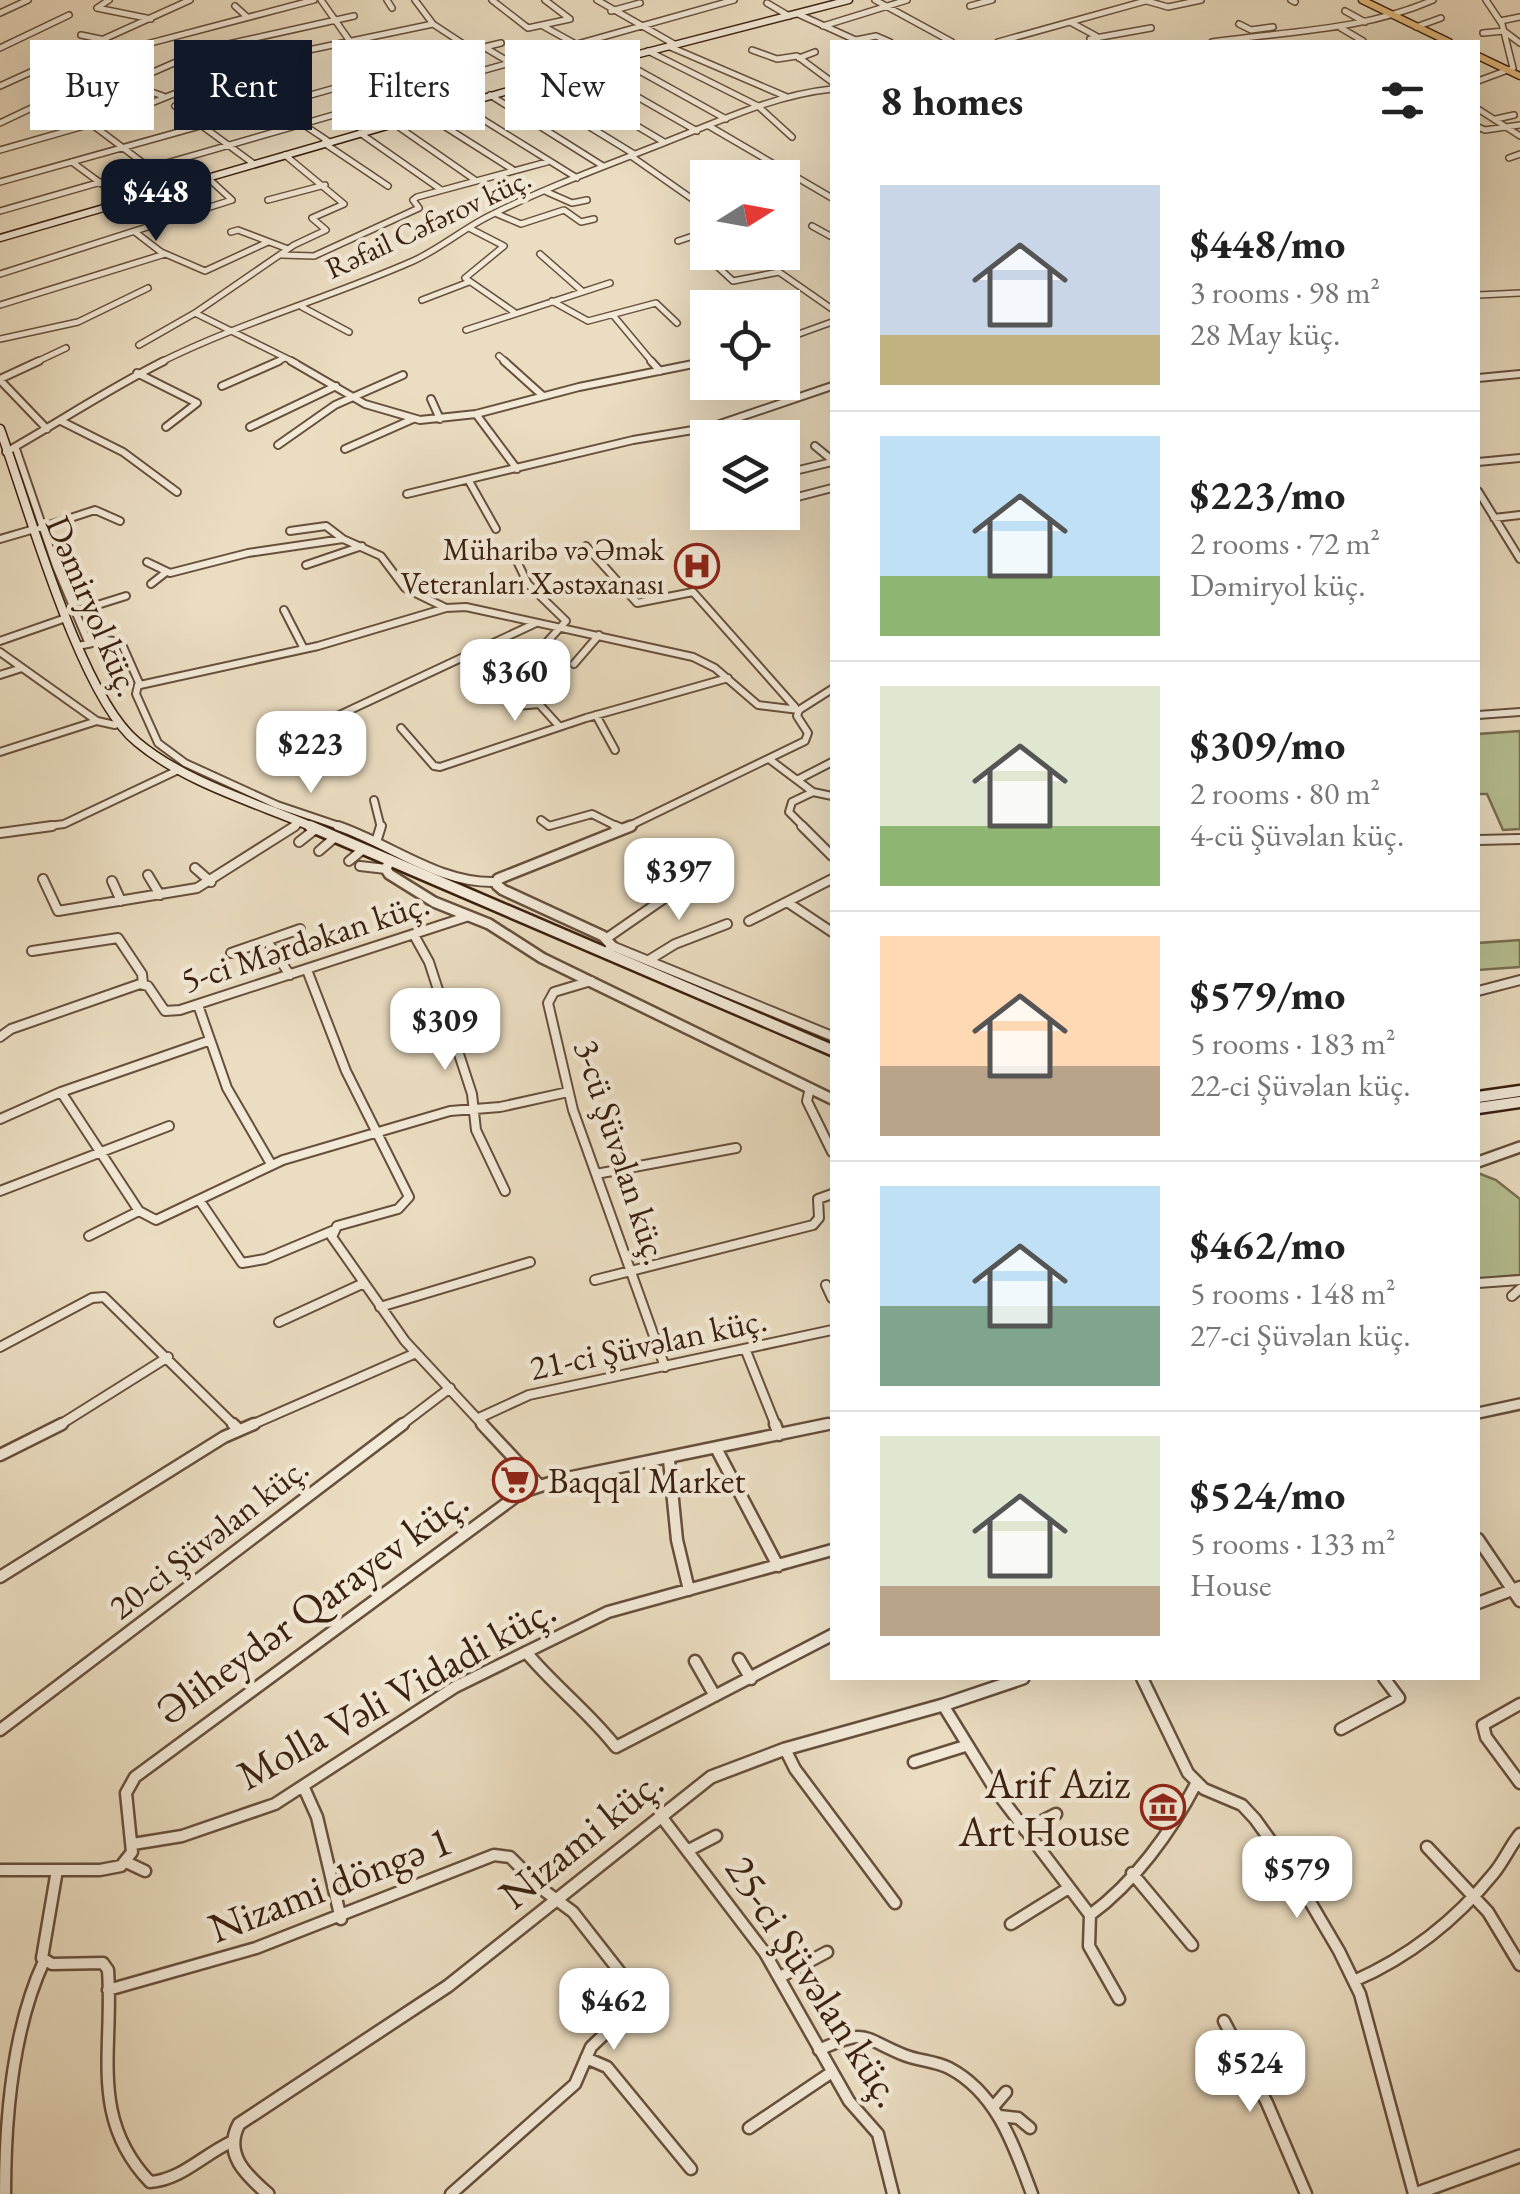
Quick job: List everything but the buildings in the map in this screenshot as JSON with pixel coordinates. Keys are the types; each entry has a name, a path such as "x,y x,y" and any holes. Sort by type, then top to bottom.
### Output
{"main road":[{"path":"640,53 849,0"},
{"path":"1362,0 1445,40"},
{"path":"1480,57 1520,76"},
{"path":"485,96 505,91"},
{"path":"0,238 370,130"},
{"path":"0,429 7,452"},
{"name":"Dəmiryol küç.","path":"0,440 37,529 63,619 84,673 116,725 142,751 176,771 388,864 830,1050"},
{"path":"37,529 109,710 146,749 187,774 388,864 609,946 830,1050"},
{"path":"1480,1097 1520,1092"},
{"path":"1480,1108 1520,1102"}],"street":[{"path":"0,13 28,0"},
{"path":"109,0 96,7 151,19"},
{"path":"106,40 190,0"},
{"path":"154,42 314,0"},
{"path":"321,0 349,40 433,24"},
{"path":"386,0 392,8"},
{"path":"415,0 433,24 456,40"},
{"path":"492,0 528,28 570,18 545,0"},
{"path":"596,0 671,45 787,97"},
{"path":"594,40 734,0"},
{"path":"875,0 948,40"},
{"path":"823,26 907,0"},
{"path":"970,6 992,0"},
{"path":"1006,40 1148,0 1168,7 1201,0"},
{"path":"1416,0 1424,5"},
{"path":"1226,40 1341,28 1393,16 1433,0"},
{"path":"1480,80 1510,71 1513,66 1500,20 1486,0"},
{"path":"611,11 640,3"},
{"path":"767,3 789,16"},
{"path":"235,6 246,16"},
{"path":"1344,10 1366,22"},
{"path":"798,14 856,40"},
{"path":"0,48 69,15"},
{"path":"154,71 206,50 354,16"},
{"path":"1258,17 1281,33"},
{"path":"1500,20 1520,17"},
{"path":"1416,27 1441,18"},
{"path":"1072,23 1093,38 1151,28"},
{"path":"1239,24 1249,30 1273,27"},
{"path":"543,26 568,40"},
{"path":"1341,28 1363,40"},
{"path":"1482,33 1504,31 1520,44"},
{"path":"80,34 96,40"},
{"path":"862,40 876,36 885,40"},
{"path":"1239,38 1242,40"},
{"path":"485,47 500,42"},
{"path":"154,100 256,61 332,44"},
{"path":"1507,46 1520,44"},
{"path":"752,50 777,58 799,58 815,52"},
{"path":"648,51 758,106 792,138"},
{"path":"799,58 830,83"},
{"path":"640,71 726,119"},
{"path":"0,86 30,73"},
{"name":"Rəfail Cəfərov küç.","path":"7,452 137,373 232,330 302,308 418,259 495,213 603,166 758,106 830,86"},
{"path":"154,93 163,96"},
{"path":"490,95 603,166"},
{"path":"640,98 697,131"},
{"path":"0,123 30,109"},
{"path":"1480,110 1520,136"},
{"path":"1496,119 1514,115"},
{"path":"485,123 577,178"},
{"path":"1480,126 1520,125"},
{"path":"709,126 830,197"},
{"path":"640,128 664,142"},
{"path":"0,150 74,130"},
{"path":"100,130 175,186"},
{"path":"0,182 185,130"},
{"path":"206,130 254,164"},
{"path":"0,211 279,130"},
{"path":"310,130 388,186"},
{"path":"399,130 475,180"},
{"path":"450,130 512,170"},
{"path":"593,130 690,196"},
{"path":"360,133 440,190"},
{"path":"1508,158 1520,154"},
{"path":"285,155 344,202 312,218 348,240"},
{"path":"72,162 126,201"},
{"path":"279,255 309,258 420,208 414,198 547,162"},
{"path":"0,274 232,200 206,177"},
{"path":"268,200 325,185"},
{"path":"547,192 572,203 587,200"},
{"path":"495,213 521,224 564,210 580,221 594,219"},
{"path":"812,226 830,236"},
{"path":"472,228 504,246 466,274 469,282 514,312"},
{"path":"139,345 195,313 288,248 327,229"},
{"path":"231,232 238,230 288,248"},
{"path":"135,232 165,254 205,271 268,242"},
{"path":"678,241 690,237"},
{"path":"0,304 165,254"},
{"path":"540,254 582,291"},
{"path":"721,270 733,281 779,272 830,308"},
{"path":"422,300 469,282"},
{"path":"466,330 610,283"},
{"path":"0,339 78,322 148,288"},
{"path":"1480,294 1520,293"},
{"path":"552,301 584,321 656,302 677,324"},
{"path":"302,308 349,332"},
{"path":"195,313 286,358 354,398 413,419 476,414 690,365"},
{"path":"613,315 660,371"},
{"path":"800,334 830,323"},
{"path":"47,429 0,380 66,348"},
{"path":"499,356 543,396"},
{"path":"222,386 286,358"},
{"path":"137,373 197,403 166,427"},
{"path":"1480,378 1520,374"},
{"path":"278,445 335,406 403,375"},
{"path":"250,428 336,386"},
{"path":"407,494 646,437 711,427 830,387"},
{"path":"430,399 440,419"},
{"path":"476,414 517,469"},
{"path":"345,449 388,434 413,419"},
{"path":"61,421 123,452 177,492"},
{"path":"815,446 830,459"},
{"path":"1480,462 1520,458"},
{"path":"800,469 830,462"},
{"path":"469,480 496,530"},
{"path":"800,496 830,489"},
{"path":"1480,494 1520,559"},
{"path":"0,539 92,510 120,521"},
{"path":"1494,518 1520,515"},
{"path":"290,531 322,524 342,539 386,560 400,585 446,608"},
{"path":"37,529 75,612 83,645"},
{"path":"152,584 164,573 248,553 342,539"},
{"path":"306,565 362,546"},
{"path":"586,546 636,602 692,592 781,695 799,710"},
{"path":"513,553 528,584 563,616 563,628 546,643"},
{"path":"147,562 164,573"},
{"path":"75,612 126,596"},
{"path":"138,684 304,649 446,608 466,607 693,657 716,666 742,694 760,706 799,710 830,690"},
{"path":"284,610 304,649"},
{"path":"0,641 63,619"},
{"path":"333,718 536,624"},
{"path":"574,664 599,636"},
{"name":"Dəmiryol küç.","path":"83,645 120,642 138,684 136,694 163,749 191,766 377,839 450,878 496,882"},
{"path":"0,652 97,722"},
{"path":"0,675 22,668"},
{"path":"400,728 436,767 534,738 559,726 728,678"},
{"path":"512,693 517,706 540,704 559,726"},
{"path":"799,710 797,716 808,730 807,738 769,760 622,829 496,882 499,888 609,946 830,1035"},
{"path":"1480,715 1520,712"},
{"path":"596,715 615,750"},
{"path":"0,752 97,722 116,725"},
{"path":"769,760 812,792 830,796"},
{"path":"796,780 830,763"},
{"path":"0,833 64,824 176,771"},
{"path":"812,792 792,802 789,812 830,854"},
{"path":"374,800 382,824 377,839"},
{"path":"540,820 549,826 592,814 622,829"},
{"path":"43,879 58,910 160,895 211,882 298,824"},
{"path":"298,842 313,831"},
{"path":"319,851 334,839"},
{"path":"1480,840 1520,839"},
{"path":"349,862 361,852"},
{"path":"360,866 388,864 403,886 830,1099"},
{"path":"196,868 211,882"},
{"path":"148,875 160,895"},
{"path":"749,921 790,904 830,880"},
{"path":"112,881 122,901"},
{"path":"609,946 672,893"},
{"path":"790,904 830,931"},
{"name":"5-ci Mərdəkan küç.","path":"4,1034 143,984 165,1010 198,1005 469,916"},
{"path":"649,960 675,944 728,924"},
{"path":"231,952 300,929"},
{"path":"414,935 424,952 472,1094 476,1130 504,1192"},
{"path":"32,951 118,938 142,974 143,984"},
{"path":"267,941 290,975"},
{"path":"200,1200 242,1263 255,1262 313,1234 398,1209 408,1200 406,1188 346,1071 307,970"},
{"path":"1480,990 1520,980"},
{"name":"3-cü Şüvəlan küç.","path":"591,982 559,990 548,999 568,1092 665,1366"},
{"path":"198,1005 208,1041 238,1113 270,1164"},
{"path":"418,1014 431,1020 447,1018"},
{"path":"0,1022 4,1034"},
{"path":"0,1119 61,1092 208,1041"},
{"path":"810,1088 807,1101 830,1148"},
{"path":"61,1092 140,1211 156,1220 270,1164 377,1130 450,1110 568,1092"},
{"path":"0,1192 169,1126"},
{"path":"1480,1161 1520,1147"},
{"path":"596,1174 736,1148"},
{"path":"596,1280 813,1225 819,1218 818,1199 830,1195"},
{"path":"89,1236 140,1211"},
{"path":"332,1230 380,1307 416,1353 540,1485"},
{"path":"380,1307 530,1262"},
{"path":"1480,1284 1520,1280"},
{"path":"279,1322 364,1283"},
{"path":"826,1285 830,1294"},
{"path":"0,1347 92,1298 104,1296 238,1430"},
{"name":"21-ci Şüvəlan küç.","path":"479,1418 529,1395 830,1330"},
{"path":"746,1351 779,1435"},
{"path":"0,1577 238,1430 416,1353"},
{"path":"0,1455 52,1430 168,1357"},
{"name":"20-ci Şüvəlan küç.","path":"0,1730 450,1388"},
{"path":"1480,1413 1520,1404"},
{"name":"Əliheydər Qarayev küç.","path":"132,1844 126,1792 144,1769 500,1507 540,1485 830,1424"},
{"path":"716,1448 778,1566"},
{"path":"668,1460 677,1540 689,1590"},
{"path":"1480,1542 1516,1588 1520,1601"},
{"name":"Molla Vəli Vidadi küç.","path":"132,1844 174,1838 230,1822 304,1788 426,1705 608,1612 830,1551"},
{"path":"1480,1602 1516,1588"},
{"path":"526,1652 544,1674 590,1713 616,1747 830,1636"},
{"path":"739,1659 750,1679"},
{"path":"695,1662 715,1696"},
{"name":"Nizami küç.","path":"230,2142 235,2129 248,2117 448,1986 711,1776 786,1749 943,1705 1004,1680"},
{"path":"1143,1680 1196,1784 1236,1801 1248,1812 1287,1866 1354,1981 1415,2194 1520,2156"},
{"path":"1342,1729 1400,1698 1386,1680"},
{"path":"1520,1704 1483,1725 1486,1737 1520,1783"},
{"path":"943,1705 965,1746 1067,1889 1090,1915"},
{"path":"914,1762 965,1746"},
{"path":"786,1749 794,1768 895,1903"},
{"path":"1119,1999 1089,1946 1090,1915 1132,1873 1185,1805 1196,1784"},
{"path":"304,1788 317,1817 342,1918"},
{"path":"1026,1830 1056,1814"},
{"name":"25-ci Şüvəlan küç.","path":"660,1815 780,1977 849,2101 878,2134 893,2194"},
{"path":"1354,1981 1421,1946 1498,1868 1520,1834"},
{"path":"689,1850 716,1836"},
{"path":"0,1870 110,1870 126,1862 132,1844"},
{"path":"1427,1846 1488,1912 1520,1965"},
{"name":"Nizami döngə 1","path":"108,1990 194,1971 342,1918 494,1855 510,1857 573,1912 638,1998 636,2006 596,2042 586,2058"},
{"path":"126,1862 145,1871"},
{"path":"5,2194 8,2122 33,1984 44,1961 42,1942 57,1870"},
{"path":"1132,1873 1192,1945"},
{"path":"1011,1924 1067,1889"},
{"path":"780,1977 827,1952"},
{"path":"44,1961 102,1963 108,1970 106,2059 113,2114 139,2170 150,2182 165,2189 230,2142 238,2162 268,2194"},
{"path":"1224,2022 1267,2103 1306,2194"},
{"path":"819,2050 850,2036 867,2034 902,2054 948,2067 997,2111 1018,2118 1030,2128"},
{"path":"451,2194 575,2084 586,2058 607,2067 691,2169"},
{"path":"749,2128 832,2072"},
{"path":"1006,2092 997,2111 1032,2194"}],"green space":[{"path":"1520,731 1520,829 1503,830 1487,794 1480,794 1480,734"},
{"path":"1520,940 1520,967 1480,970 1480,943"},
{"path":"1480,1174 1496,1180 1520,1199 1520,1275 1480,1279"}],"place":[{"name":"Müharibə və Əmək Veteranları Xəstəxanası","path":"697,566"},
{"name":"Baqqal Market","path":"515,1480"},
{"name":"Arif Aziz Art House","path":"1163,1807"}]}
